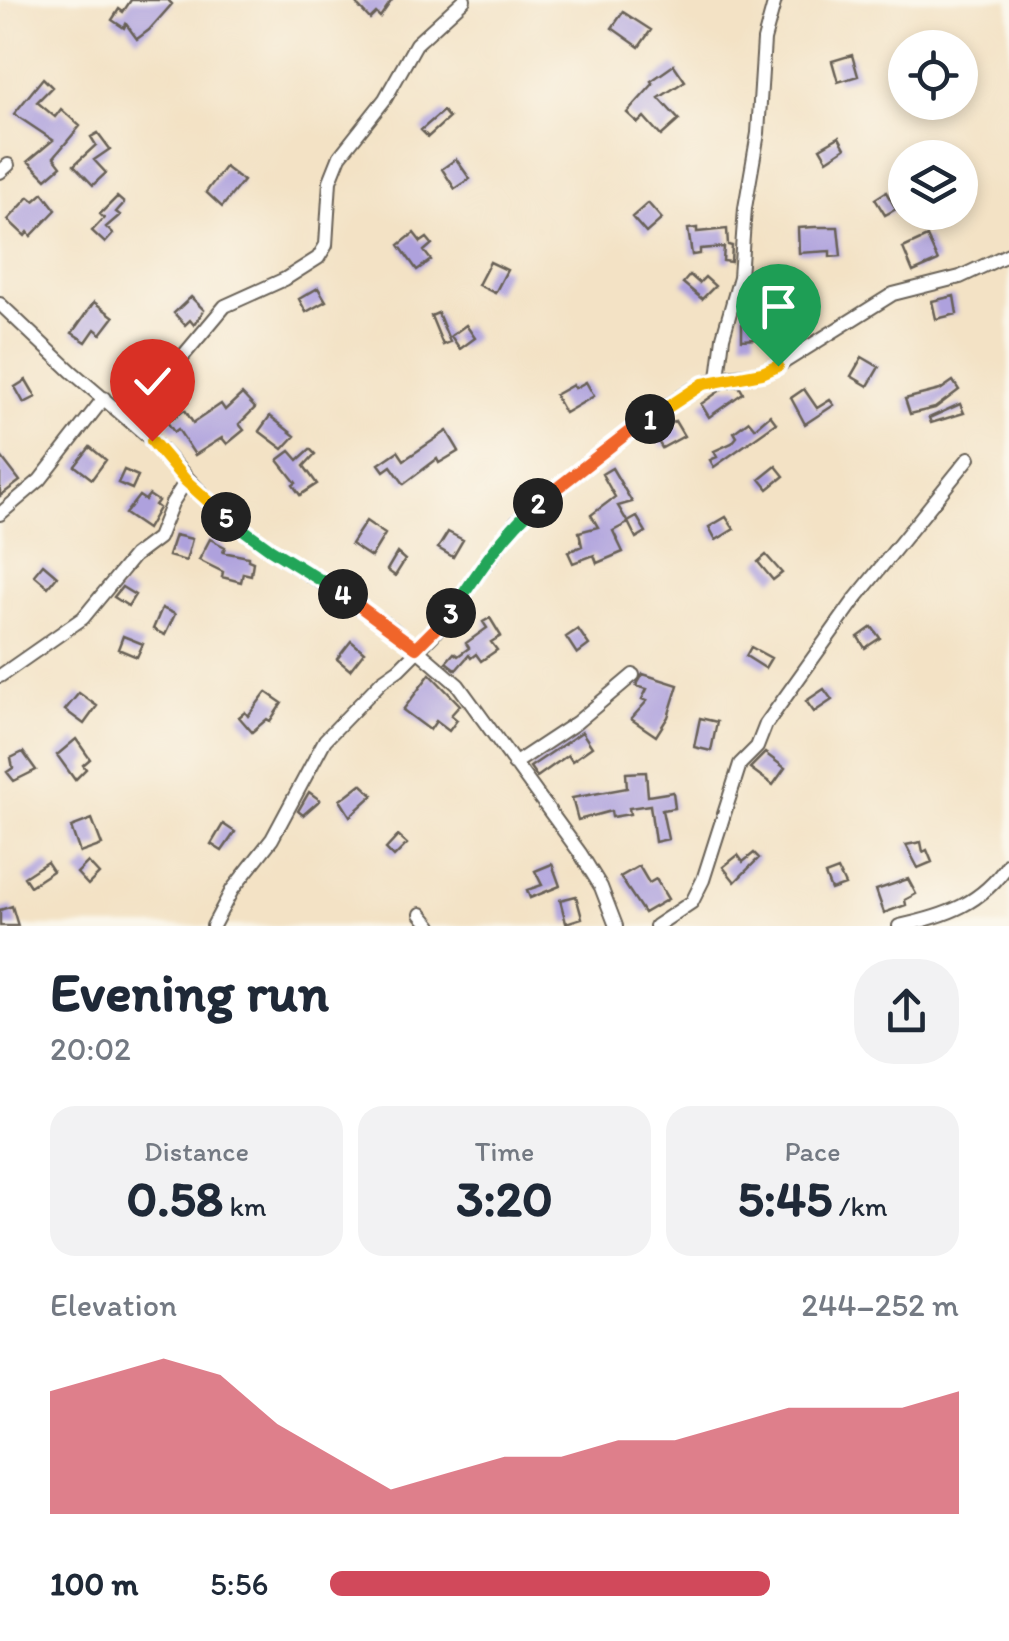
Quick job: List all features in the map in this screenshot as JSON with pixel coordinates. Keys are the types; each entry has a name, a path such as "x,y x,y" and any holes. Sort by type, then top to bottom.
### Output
{"street":[{"path":"117,408 183,356 225,306 285,280 318,258 326,244 330,181 340,156 385,99 416,44 464,0"},
{"path":"718,378 723,337 740,277 745,208 758,133 764,40 775,0"},
{"path":"213,926 232,890 272,840 325,740 449,616 494,550 527,512 630,431 693,389 718,378 762,373 892,294 960,278 1009,254"},
{"path":"0,304 152,441 219,512 342,594 458,684 580,853 601,887 616,926"},
{"path":"0,514 40,480 104,398"},
{"path":"656,926 692,902 698,891 740,764 757,747 766,724 856,598 968,458"},
{"path":"0,676 83,618 134,556 158,538 186,481"},
{"path":"514,764 576,723 633,675"},
{"path":"899,926 970,903 985,894 1009,863"},
{"path":"421,914 431,926"}],"building":[{"path":"131,0 168,0 172,4 137,39 126,24 124,28 112,20"},
{"path":"363,0 392,0 380,17 376,13 370,19 357,5"},
{"path":"623,12 651,30 639,47 612,28"},
{"path":"852,55 858,76 838,82 832,61"},
{"path":"674,65 685,81 659,98 679,120 661,136 644,117 638,123 627,113 653,84 651,81"},
{"path":"43,78 52,87 37,102 55,117 61,109 80,126 54,157 61,166 46,179 28,161 53,140 14,114"},
{"path":"443,111 449,118 428,137 421,130"},
{"path":"98,133 110,149 94,160 106,173 93,185 74,165 96,145 91,137"},
{"path":"839,137 845,148 827,160 820,148"},
{"path":"456,159 470,179 455,189 442,169"},
{"path":"225,167 243,181 222,207 206,192"},
{"path":"886,192 888,213 885,215 875,199"},
{"path":"43,193 56,210 31,236 28,232 25,236 8,220 29,197 34,201"},
{"path":"117,197 124,203 116,212 120,215 106,227 113,234 105,243 92,231 104,218 100,214"},
{"path":"648,203 662,219 646,233 632,217"},
{"path":"838,227 841,256 830,257 830,251 799,253 798,228"},
{"path":"697,228 697,232 727,229 731,262 723,261 724,247 700,249 700,254 692,255 688,229"},
{"path":"414,233 421,242 427,238 432,244 424,251 431,260 417,270 399,245"},
{"path":"927,237 938,261 913,272 903,248"},
{"path":"490,262 507,270 495,293 478,285"},
{"path":"690,275 699,283 705,277 715,286 702,299 683,283"},
{"path":"318,288 326,301 306,312 299,299"},
{"path":"954,296 957,314 936,319 932,301"},
{"path":"191,297 204,310 194,325 190,320 185,325 174,313"},
{"path":"94,302 114,317 101,334 95,329 86,342 72,333"},
{"path":"754,306 755,339 742,340 742,307"},
{"path":"438,313 450,342 443,345 431,316"},
{"path":"466,325 475,338 460,349 451,336"},
{"path":"862,357 879,367 868,386 851,376"},
{"path":"178,373 184,382 179,386 189,401 179,408 162,385"},
{"path":"26,380 36,397 24,403 15,387"},
{"path":"953,381 959,390 935,408 910,414 905,399 940,390"},
{"path":"586,382 594,396 565,413 555,395"},
{"path":"739,386 743,393 709,417 701,404 725,387"},
{"path":"804,389 817,408 830,400 834,405 805,424 791,398"},
{"path":"242,394 255,408 239,424 244,430 227,444 222,438 195,455 178,429 174,432 167,422 185,410 193,423 221,404 225,410"},
{"path":"960,404 964,413 931,423 929,418"},
{"path":"770,415 776,423 714,467 710,460 717,457 714,451 732,443 737,437 734,432 749,421 755,428"},
{"path":"270,416 295,436 283,449 259,431"},
{"path":"675,421 684,436 662,448 653,433"},
{"path":"447,431 459,451 439,463 437,459 404,484 391,466 384,471 379,464 398,451 404,460"},
{"path":"90,447 106,460 92,479 75,466"},
{"path":"310,449 315,454 304,466 317,484 300,495 278,460 290,451 298,460"},
{"path":"0,455 20,481 0,496"},
{"path":"776,466 784,476 768,489 760,479"},
{"path":"612,468 632,502 618,506 628,523 613,531 623,552 597,563 594,555 573,563 568,552 582,546 579,532 598,527 591,515 615,497 602,474"},
{"path":"124,470 138,476 132,489 118,483"},
{"path":"149,495 158,501 155,505 159,508 147,529 125,514 139,496 145,500"},
{"path":"637,517 646,532 636,538 628,522"},
{"path":"726,517 734,529 716,540 709,527"},
{"path":"366,521 385,534 371,557 351,544"},
{"path":"448,532 463,540 453,557 438,548"},
{"path":"175,535 192,539 186,561 168,556"},
{"path":"210,539 225,547 223,552 248,557 253,562 251,575 243,573 241,582 222,577 223,572 199,560"},
{"path":"397,553 405,560 395,576 387,570"},
{"path":"766,555 782,573 773,580 758,562"},
{"path":"43,564 57,576 48,587 34,575"},
{"path":"122,587 135,595 128,606 114,597"},
{"path":"162,608 175,614 165,635 153,629"},
{"path":"490,618 501,636 491,642 497,650 481,661 476,654 471,658 469,655 456,670 446,662 454,653 458,656 469,648 466,643 487,628 483,622"},
{"path":"872,627 880,638 865,648 858,637"},
{"path":"578,629 589,645 577,654 566,637"},
{"path":"123,636 143,644 137,657 118,649"},
{"path":"351,641 364,652 350,670 337,659"},
{"path":"751,647 771,658 765,668 746,656"},
{"path":"430,674 460,705 451,715 457,720 449,731 436,721 430,730 403,710"},
{"path":"643,674 678,685 668,717 656,736 631,719 647,701 642,699 647,689 636,686"},
{"path":"824,689 832,700 814,712 806,701"},
{"path":"266,692 282,703 270,721 267,719 252,732 239,717 245,712 248,716"},
{"path":"79,693 97,706 84,724 65,710"},
{"path":"700,718 717,722 711,751 694,747"},
{"path":"582,732 592,747 572,761 568,755 537,777 530,767"},
{"path":"76,739 90,759 75,780 57,755"},
{"path":"23,752 36,770 14,781 7,772 13,768 11,758"},
{"path":"765,753 785,768 773,785 750,768"},
{"path":"646,772 648,796 673,792 675,808 662,810 668,839 655,842 650,805 629,808 630,814 612,817 611,811 578,820 572,798 627,788 626,773"},
{"path":"361,784 373,795 350,816 340,800"},
{"path":"309,792 320,800 303,815 298,811"},
{"path":"92,819 102,845 80,853 71,827"},
{"path":"223,824 235,832 222,851 211,844"},
{"path":"398,836 407,844 394,857 386,849"},
{"path":"921,842 923,852 927,850 932,862 918,868 906,845"},
{"path":"754,853 759,858 735,882 723,867 738,855 743,862"},
{"path":"47,862 53,871 30,886 24,877"},
{"path":"88,862 99,874 88,885 77,873"},
{"path":"552,864 560,886 530,898 527,890 542,885 535,871"},
{"path":"639,866 649,883 656,879 668,899 644,913 620,877"},
{"path":"838,870 845,885 831,890 825,875"},
{"path":"908,879 916,894 905,900 906,905 884,913 876,890"},
{"path":"576,896 582,918 566,923 560,900"},
{"path":"12,906 18,926 0,926 0,910"}],"route":[{"path":"152,441 219,512 416,648 449,616 517,521 609,447 703,384 718,378 762,373 778,366"}]}
